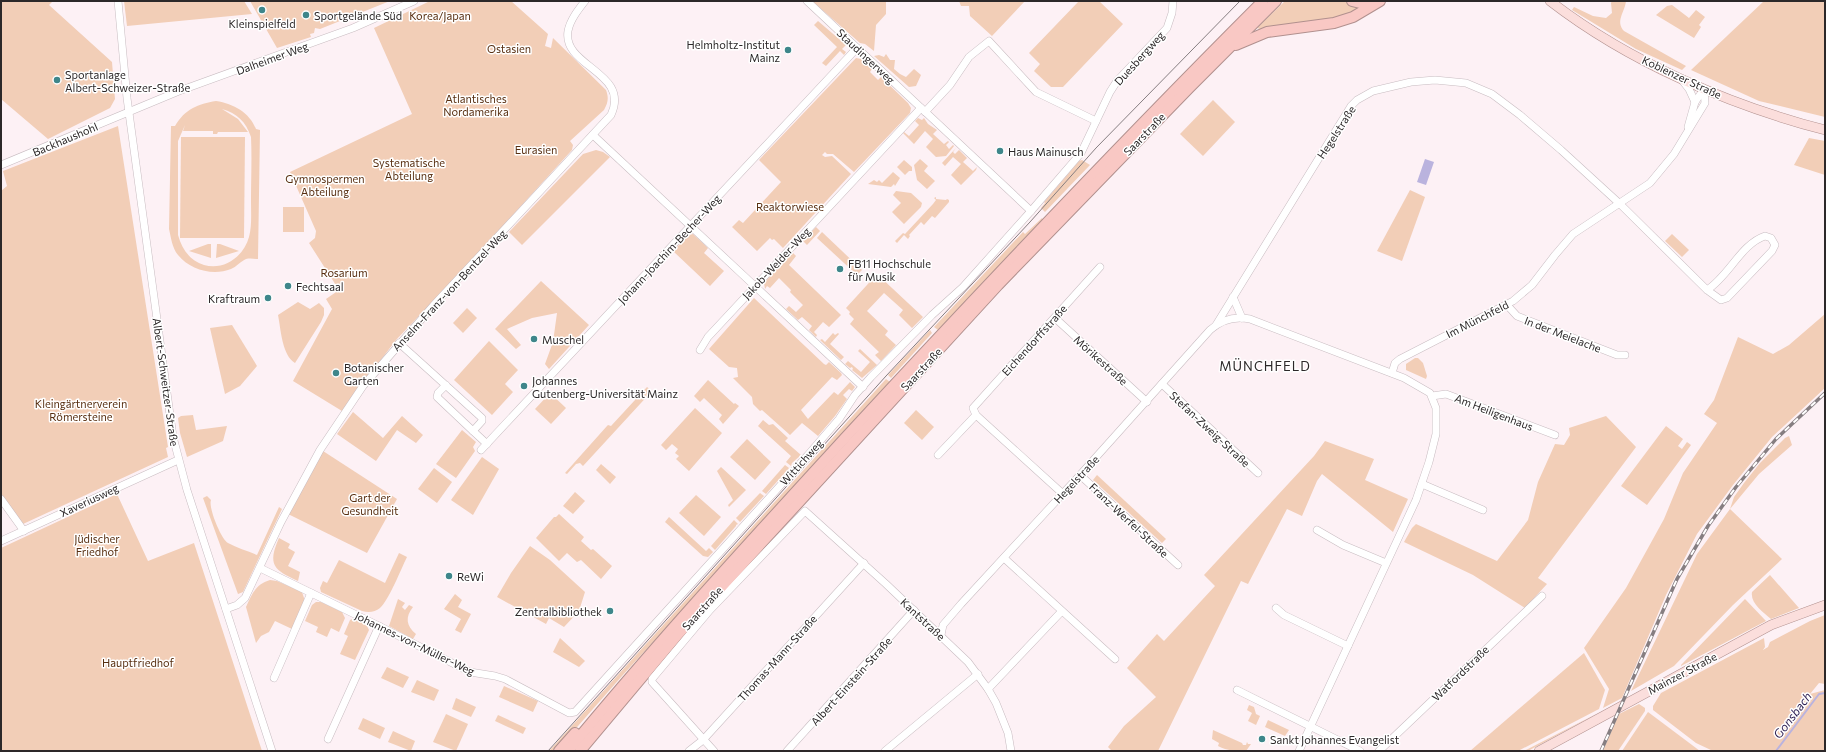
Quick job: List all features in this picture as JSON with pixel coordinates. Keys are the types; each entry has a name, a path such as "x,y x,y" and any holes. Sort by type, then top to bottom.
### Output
{"highway":[{"path":"1244,19 1256,1"},
{"name":"Saarstraße","path":"568,751 650,653 918,359 1101,166 1263,1"},
{"name":"Saarstraße","path":"580,751 679,633 998,285 1276,1"},
{"path":"1352,1 1360,3 1369,1"},
{"path":"1229,48 1267,32 1326,25 1345,20 1380,1"},
{"path":"559,751 590,717 606,705"}],"main road":[{"name":"Koblenzer Straße","path":"1550,1 1578,22 1627,51 1680,78 1704,89 1787,120 1825,130"},
{"name":"Mainzer Straße","path":"1540,750 1771,625 1825,605"}],"street":[{"name":"Albert-Schweitzer-Straße","path":"118,1 129,112 167,398 178,460 186,490 272,751"},
{"name":"Dalheimer Weg","path":"129,112 179,91 353,28 414,1"},
{"name":"Anselm-Franz-von-Bentzel-Weg","path":"226,609 242,601 260,568 281,522 320,450 363,386 399,343 611,115 615,107 616,98 610,85 578,55 569,42 569,25 585,1"},
{"name":"Staudingerweg","path":"807,1 1031,212"},
{"name":"Duesbergweg","path":"1031,212 1081,153 1110,92 1117,81 1167,28 1172,13 1173,1"},
{"path":"923,110 950,85 969,56 989,41 1036,92 1096,121"},
{"name":"Johann-Joachim-Becher-Weg","path":"481,450 857,48"},
{"path":"1680,78 1689,89 1695,102"},
{"name":"Hegelstraße","path":"941,635 943,625 1216,326 1351,106 1357,100 1373,91 1393,85 1411,82 1446,81 1466,83 1492,94 1551,142 1620,204 1707,290 1721,300 1727,298 1772,251 1774,245 1771,238 1766,236 1754,241 1716,284 1707,290"},
{"path":"1704,89 1705,103 1722,96"},
{"name":"Im Münchfeld","path":"1687,133 1695,102 1704,89"},
{"name":"Im Münchfeld","path":"1392,373 1397,361 1406,355 1507,305 1528,288 1569,238 1586,225 1645,187 1663,170 1705,103"},
{"name":"Jakob-Welder-Weg","path":"700,350 708,337 755,286 923,110"},
{"name":"Backhaushohl","path":"1,165 129,112"},
{"path":"593,135 863,386"},
{"name":"Wittichweg","path":"572,713 577,711 660,616 807,456 839,419 863,386 932,315 963,287 1031,212"},
{"name":"Eichendorffstraße","path":"938,455 976,415 973,410 974,405 1100,267"},
{"path":"1233,297 1242,318 1392,373 1426,390 1432,396 1437,413 1436,434 1422,484 1299,751"},
{"name":"In der Meielache","path":"1507,305 1517,316 1617,355 1624,355"},
{"name":"Mörikestraße","path":"1055,318 1147,402"},
{"name":"Hegelstraße","path":"1216,326 1231,319 1242,318"},
{"path":"399,343 482,418 482,421 473,431"},
{"name":"Stefan-Zweig-Straße","path":"1162,384 1258,473"},
{"path":"446,385 438,393 437,397 487,444"},
{"name":"Am Heiligenhaus","path":"1432,396 1446,394 1555,435"},
{"path":"976,415 1063,494"},
{"name":"Xaveriusweg","path":"1,541 178,460"},
{"name":"Franz-Werfel-Straße","path":"1080,475 1178,565"},
{"path":"1422,484 1483,510"},
{"path":"1,499 24,531"},
{"name":"Kantstraße","path":"803,513 808,512 941,635 968,662 988,689 1002,718 1011,751"},
{"name":"Saarstraße","path":"703,740 652,682 652,679 729,590 755,565 803,513"},
{"path":"1317,530 1343,545 1386,564"},
{"path":"1004,558 1061,612 1115,659"},
{"name":"Thomas-Mann-Straße","path":"689,751 703,740 864,563"},
{"name":"Johannes-von-Müller-Weg","path":"260,568 470,672 498,676 572,713"},
{"path":"274,678 311,593"},
{"name":"Watfordstraße","path":"1379,751 1542,596"},
{"path":"1276,608 1284,615 1348,646"},
{"name":"Albert-Einstein-Straße","path":"787,751 914,610"},
{"path":"988,689 1061,612"},
{"path":"328,739 379,626"},
{"path":"885,751 978,674"},
{"path":"1236,690 1310,728 1360,751"},
{"path":"703,740 714,751"}],"green space":[{"name":"Sportanlage Albert-Schweizer-Straße","path":"1,1 53,1 49,5 112,62 115,99 110,108 48,139 1,99"},
{"path":"124,1 244,1 252,14 127,26"},
{"name":"Sportgelände Süd","path":"250,1 390,1 320,29 315,28 314,33 310,34 311,37 277,48"},
{"path":"430,1 511,1 548,34 545,46 551,48 553,38 606,90 608,96 607,103 604,110 570,141 573,145 572,150 460,273 396,340 342,411 293,381 332,309 326,299 339,290 309,243 315,238 316,231 290,172 412,114 374,28"},
{"path":"812,1 899,1 886,2 886,14 876,25 874,51 865,44 860,43"},
{"path":"959,1 1025,1 992,36 970,16 969,6 961,6"},
{"path":"1079,1 1099,1 1123,24 1063,87 1051,87 1034,71 1040,64 1029,53"},
{"path":"1285,1 1345,1 1361,7 1338,17 1314,23 1263,30 1257,28"},
{"path":"1612,1 1626,1 1620,20 1621,27 1624,31 1686,66 1682,70 1636,49 1572,10 1574,7 1593,16 1606,18 1612,13"},
{"path":"1764,1 1825,1 1825,117 1759,101 1691,70"},
{"path":"1672,5 1689,18 1696,10 1705,17 1699,25 1701,27 1694,38 1656,15 1667,6"},
{"path":"818,21 846,45 842,49 846,52 844,55 840,51 826,66 822,63 837,47 814,25"},
{"path":"886,54 890,60 895,60 894,69 900,74 906,77 914,69 921,75 916,86 909,87 874,56 879,55 884,57"},
{"name":"Reaktorwiese","path":"856,58 861,59 872,69 870,72 878,80 881,77 908,103 911,108 910,113 854,172 833,154 827,154 825,152 822,155 825,157 832,156 851,174 783,248 774,239 772,240 770,238 757,251 732,227 739,220 743,223 781,182 759,160"},
{"path":"1213,100 1235,122 1203,156 1180,134"},
{"path":"216,101 235,107 245,113 256,129 260,130 258,259 246,259 231,269 217,272 209,272 195,268 183,260 174,249 169,229 171,126 175,126 183,115 192,108","holes":["222,109 232,113 244,123 251,137 251,228 246,244 238,256 226,264 211,266 199,263 190,257 184,249 178,235 178,141 185,125 183,131 213,131 213,134 217,134 218,132 248,132 238,119"]},
{"path":"918,118 922,120 924,118 928,124 937,130 933,134 944,144 948,141 949,142 946,145 949,149 953,145 954,146 946,156 936,157 926,147 933,139 925,131 914,144 903,133 904,132 909,136 919,125 915,121"},
{"name":"Kleingärtnerverein Römersteine","path":"118,126 168,447 166,448 168,457 23,524 1,495 1,191 7,186 3,171"},
{"path":"181,137 245,137 244,238 180,238"},
{"path":"1809,138 1825,141 1825,175 1794,165"},
{"path":"956,148 953,152 955,154 959,150 967,158 963,162 973,171 977,167 976,170 961,185 951,175 961,164 953,157 945,166 942,163"},
{"path":"596,150 603,152 610,157 522,245 509,232 583,154"},
{"path":"920,159 928,166 924,171 935,181 927,189 917,180 914,165"},
{"path":"904,160 912,167 912,171 909,171 905,175 897,167"},
{"path":"1082,160 1090,165 1045,212 1041,208 1045,203 1044,202 1079,161"},
{"path":"893,172 900,178 895,186 894,184 891,187 868,184 874,180 877,182 879,180 882,183"},
{"path":"1410,190 1425,197 1402,261 1377,251"},
{"path":"896,191 911,193 922,203 921,207 904,224 892,212 901,203 893,195"},
{"path":"936,197 936,199 947,199 949,202 935,218 932,216 924,225 921,222 909,235 910,236 908,239 904,235 897,243 895,241 903,233 905,234 933,204 936,200 934,198"},
{"path":"283,207 304,207 304,232 283,232"},
{"path":"1042,218 1043,220 938,330 934,327 1023,232 1025,234"},
{"path":"816,227 820,231 807,245 803,241"},
{"path":"822,232 862,270 857,275 817,238"},
{"path":"693,234 708,248 704,253 724,271 710,286 673,251 689,235"},
{"path":"1672,234 1689,250 1682,257 1665,241"},
{"path":"211,244 211,258 189,251"},
{"path":"217,244 220,244 239,251 216,258"},
{"path":"792,252 796,256 789,265 841,315 829,327 823,322 814,332 817,335 816,337 809,330 812,326 802,317 798,320 786,309 789,306 796,312 803,305 779,278 770,288 767,286 765,289 764,283"},
{"path":"877,274 923,317 912,328 899,315 903,310 884,293 867,311 888,331 885,335 896,345 881,361 875,355 879,352 850,324 854,319 846,308"},
{"path":"541,281 589,325 549,369 545,364 553,342 557,313 532,318 507,329 521,345 516,349 495,329"},
{"path":"754,298 824,364 826,365 829,362 842,375 837,380 832,377 801,410 808,419 834,392 838,395 850,382 855,387 852,391 849,389 843,395 847,399 818,436 802,423 790,435 753,404 752,397 733,378 738,377 737,368 729,367 709,349"},
{"path":"298,302 310,309 319,303 324,308 324,315 295,363 287,354 281,335 278,315"},
{"path":"467,308 477,318 463,333 453,323"},
{"path":"1825,314 1825,388 1772,437 1733,485 1697,534 1666,595 1622,698 1603,708 1609,689 1584,648 1626,588 1664,519 1683,473 1717,423 1704,414 1714,400 1738,337 1773,354 1789,345"},
{"path":"232,325 257,366 240,386 225,394 210,328"},
{"path":"930,330 932,333 891,378 888,375"},
{"path":"833,333 835,335 838,333 839,334 830,344 844,357 841,360 820,340 822,339 825,342"},
{"path":"489,341 518,370 505,384 513,392 492,415 454,380"},
{"path":"860,349 877,365 862,378 852,370 852,367 850,368 845,364 848,361 861,372 870,362 858,351"},
{"path":"1415,358 1418,358 1423,363 1427,376 1426,379 1406,370 1406,364"},
{"path":"886,379 890,382 622,676 556,751 549,751"},
{"path":"708,380 734,404 735,403 739,406 723,424 719,419 722,415 704,398 700,402 694,396"},
{"path":"647,387 652,391 583,466 580,463 576,464 567,474 565,473 607,426 611,426"},
{"path":"550,393 566,408 551,424 535,409"},
{"path":"695,408 722,433 689,471 676,459 679,456 675,453 678,449 672,444 666,450 661,445"},
{"path":"916,410 934,427 922,440 904,423"},
{"path":"353,412 383,438 402,416 423,435 416,443 397,430 376,461 337,434"},
{"path":"193,415 196,430 227,426 223,441 187,457 180,433 178,418 181,416"},
{"path":"1606,416 1636,447 1538,578 1547,584 1525,608 1473,575 1404,542 1416,524 1497,561 1528,520 1538,482 1555,444 1564,445 1570,435 1569,428"},
{"path":"763,420 769,425 773,424 788,438 785,441 801,455 792,463 791,466 786,462 791,456 758,426"},
{"path":"1666,426 1683,439 1678,446 1682,449 1687,442 1691,445 1647,505 1621,486"},
{"path":"462,430 476,442 473,447 475,451 456,478 436,464"},
{"path":"1789,436 1792,445 1759,474 1730,509 1734,497 1760,463 1785,438"},
{"path":"747,439 771,462 755,480 730,457"},
{"path":"1325,441 1374,459 1365,480 1408,499 1393,532 1322,474 1317,481 1302,516 1287,509 1248,584 1241,581 1158,751 1112,751 1108,747 1124,726 1156,697 1127,668 1157,634 1164,641 1215,586 1204,575 1314,456"},
{"name":"Gart der Gesundheit","path":"323,451 397,499 367,553 288,514"},
{"path":"482,457 499,469 473,515 451,500"},
{"path":"601,464 616,477 610,484 596,470"},
{"path":"785,465 789,468 766,494 762,491"},
{"path":"721,467 746,490 729,507 728,505 733,500 717,471"},
{"path":"434,468 452,482 437,503 418,489"},
{"path":"1097,475 1166,539 1162,543 1093,480"},
{"path":"575,492 585,501 573,514 563,506"},
{"path":"760,493 764,496 740,522 736,518"},
{"name":"Hauptfriedhof","path":"117,494 148,561 194,543 262,751 1,751 1,548"},
{"path":"696,495 721,517 704,536 679,513"},
{"path":"207,496 211,500 213,516 225,540 231,545 257,555 279,507 282,509 243,592 238,594 203,498"},
{"path":"1730,509 1782,559 1733,605 1674,666 1631,691 1697,554"},
{"path":"559,514 584,537 581,541 591,550 593,549 612,566 601,579 581,560 577,562 567,553 559,561 536,538 554,517"},
{"path":"669,517 706,551 709,548 713,552 708,557 703,556 665,522"},
{"path":"734,520 738,524 715,550 711,546"},
{"path":"279,538 290,544 288,548 295,552 288,566 300,572 298,581 278,570 275,566 273,561 275,547"},
{"path":"530,546 550,560 585,592 579,611 564,627 549,618 546,624 497,597 511,573"},
{"path":"399,553 407,557 387,598 380,608 376,610 369,612 362,611 321,592 320,588 323,581 327,583 339,560 385,583"},
{"path":"1770,575 1799,608 1771,619 1755,604 1752,596 1752,592"},
{"path":"270,580 277,581 302,592 305,601 292,629 275,621 269,632 261,636 256,643 246,607 258,587"},
{"path":"455,594 462,600 458,607 471,614 461,633 455,630 461,619 444,609"},
{"path":"398,599 405,603 402,607 405,610 409,605 413,607 410,611 408,621 410,628 416,634 413,639 389,626"},
{"path":"1745,599 1766,621 1681,666 1681,665"},
{"path":"316,602 321,602 342,612 345,618 339,632 331,628 327,637 316,632 318,627 305,621 312,605"},
{"path":"1825,615 1825,684 1819,683 1810,694 1825,690 1825,751 1713,751 1696,743 1653,710 1653,706 1661,693 1764,638 1765,647 1763,650 1768,647 1770,642 1810,621"},
{"path":"355,618 366,624 369,630 355,660 340,654 348,636 344,634 350,620"},
{"path":"560,638 585,661 579,667 553,652"},
{"path":"1584,653 1605,690 1599,709 1518,751 1470,751"},
{"path":"387,667 409,677 403,688 381,678"},
{"path":"417,680 439,690 434,701 411,692"},
{"path":"504,686 538,701 533,712 499,697"},
{"path":"456,698 476,707 471,717 452,709"},
{"path":"1639,704 1645,708 1645,711 1618,751 1603,751 1619,714"},
{"path":"1249,705 1254,707 1256,714 1260,716 1256,725 1248,721 1252,713 1247,710"},
{"path":"1600,712 1528,751 1524,751"},
{"path":"1648,712 1700,751 1622,751"},
{"path":"446,714 468,724 456,751 433,742"},
{"path":"498,715 526,728 523,734 495,721"},
{"path":"363,718 385,728 380,739 358,729"},
{"path":"1268,720 1289,730 1285,736 1265,727"},
{"path":"1213,730 1242,743 1243,745 1246,745 1247,742 1248,744 1251,744 1246,751 1222,748 1218,746 1219,743 1212,739"},
{"path":"393,731 415,741 411,751 388,742"}],"shaded area":[{"path":"1425,159 1434,162 1426,185 1417,182"}],"waterway":[{"name":"Gonsbach","path":"1776,751 1819,694 1825,693"}],"tram line":[{"path":"548,751 886,376 1030,222 1096,148 1240,1"}],"railway":[{"path":"1601,751 1677,579 1708,526 1736,487 1776,439 1825,393"}],"place":[{"name":"Kleinspielfeld","path":"262,10"},
{"name":"Sportgelände Süd","path":"306,15"},
{"name":"Helmholtz-Institut Mainz","path":"788,50"},
{"name":"Sportanlage Albert-Schweizer-Straße","path":"57,80"},
{"name":"Haus Mainusch","path":"1000,151"},
{"name":"FB11 Hochschule für Musik","path":"840,269"},
{"name":"Fechtsaal","path":"288,286"},
{"name":"Kraftraum","path":"268,298"},
{"name":"Muschel","path":"534,339"},
{"name":"Botanischer Garten","path":"336,373"},
{"name":"Johannes Gutenberg-Universität Mainz","path":"524,386"},
{"name":"ReWi","path":"449,576"},
{"name":"Zentralbibliothek","path":"610,611"},
{"name":"Sankt Johannes Evangelist","path":"1262,739"}],"district":[{"name":"MÜNCHFELD","path":"1265,366"}],"park label":[{"name":"Korea/Japan","path":"440,15"},
{"name":"Ostasien","path":"509,48"},
{"name":"Atlantisches Nordamerika","path":"476,104"},
{"name":"Eurasien","path":"536,149"},
{"name":"Systematische Abteilung","path":"409,168"},
{"name":"Gymnospermen Abteilung","path":"325,184"},
{"name":"Rosarium","path":"344,272"},
{"name":"Jüdischer Friedhof","path":"97,544"}]}
